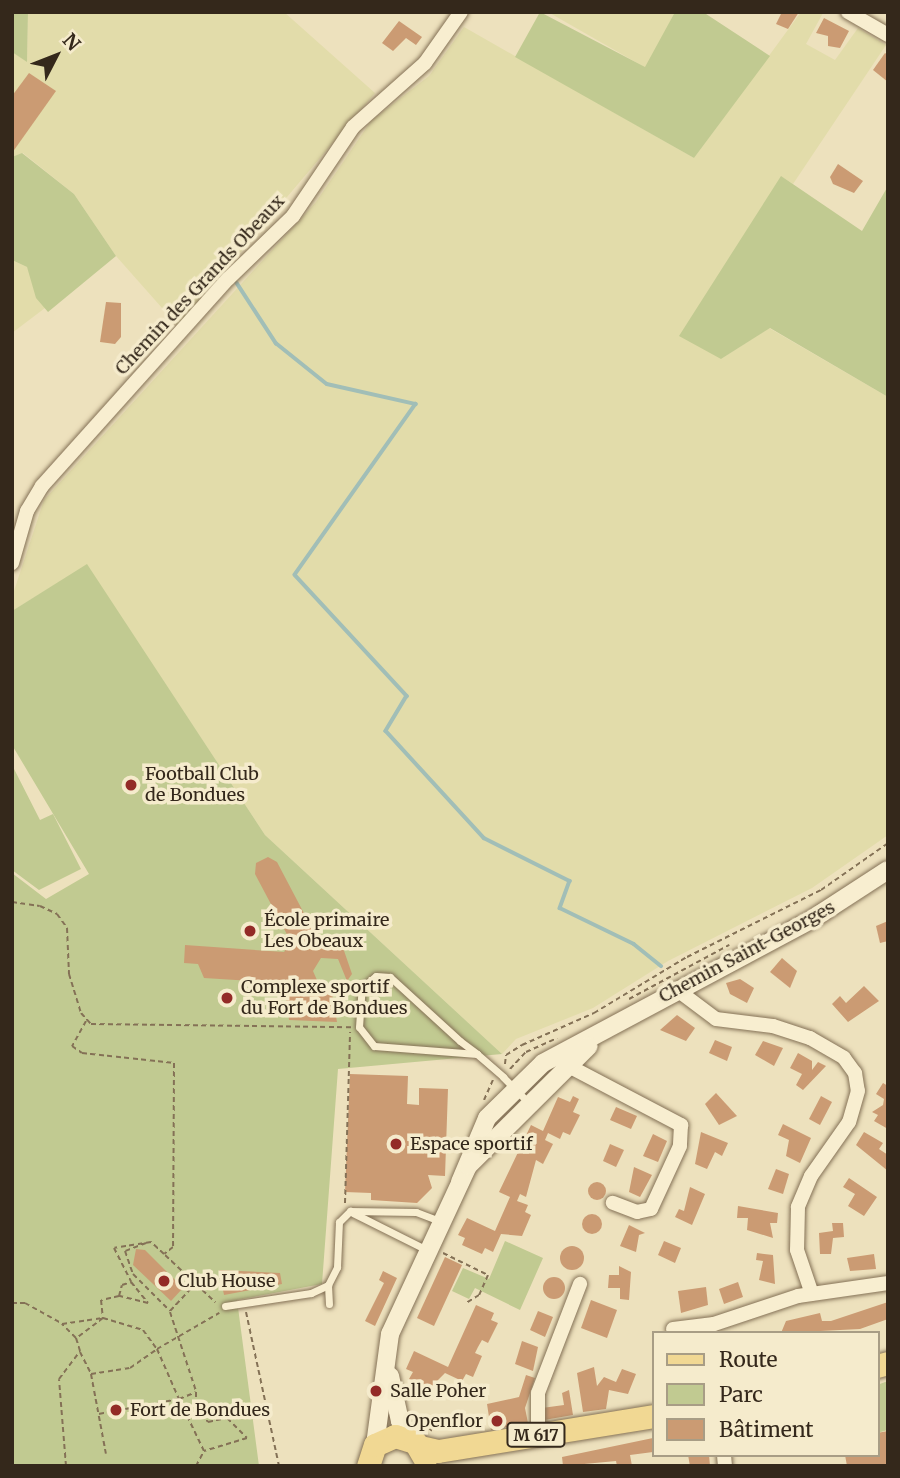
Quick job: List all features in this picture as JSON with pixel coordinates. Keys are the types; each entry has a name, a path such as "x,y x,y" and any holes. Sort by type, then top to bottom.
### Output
{"main road":[{"name":"M 617","path":"443,1457 538,1435 652,1416"},
{"name":"M 617","path":"419,1451 443,1457 652,1422"},
{"path":"353,1466 390,1436 419,1451"}],"street":[{"name":"Chemin des Grands Obeaux","path":"12,563 27,511 42,486 228,279 293,216 353,127 425,63 461,12"},
{"path":"848,12 888,35"},
{"name":"Chemin Saint-Georges","path":"372,1453 390,1334 487,1118 509,1083 560,1061 676,989 821,914 888,870"},
{"path":"676,989 716,1019 773,1026 810,1038 844,1058 855,1073 858,1091 849,1122 811,1176 798,1207 796,1250 812,1294"},
{"path":"560,1061 673,1119 684,1135 651,1209 637,1212 613,1203"},
{"name":"Chemin Saint-Georges","path":"460,1182 478,1151 529,1103 560,1061"},
{"path":"673,1329 714,1324 812,1294 888,1283"},
{"path":"538,1435 538,1393 580,1284"},
{"name":"Chemin Saint-Georges","path":"390,1334 389,1369 398,1413 419,1451"}],"lane":[{"path":"477,1054 374,1046 355,1027 362,988 383,975 477,1054 529,1103"},
{"path":"349,1211 430,1247"},
{"path":"329,1304 328,1285 337,1267 339,1222 349,1211 416,1212 442,1222"},
{"path":"225,1306 311,1293 328,1285"}],"path":[{"path":"12,824 12,846"},
{"path":"12,902 48,910 67,928 69,974 91,1024 355,1027 342,1198 349,1211"},
{"path":"613,1010 732,944"},
{"path":"87,1020 72,1046 82,1053 174,1063 173,1247 164,1254"},
{"path":"486,1107 509,1083 526,1052 563,1035"},
{"path":"91,1374 130,1368 158,1349 208,1324 225,1306 195,1284 151,1241"},
{"path":"103,1318 101,1300 119,1296 148,1303 131,1282 114,1248 151,1241"},
{"path":"151,1241 125,1251 133,1274 170,1311 196,1392 195,1407 208,1422 227,1418 247,1438 204,1451 196,1466"},
{"path":"430,1247 488,1275 479,1295 466,1303"},
{"path":"119,1296 122,1285 131,1282"},
{"path":"170,1311 195,1284"},
{"path":"12,1303 25,1303 62,1324 76,1338 91,1374 106,1454"},
{"path":"244,1304 279,1466"},
{"path":"76,1338 103,1318"},
{"path":"62,1324 103,1318 143,1330 158,1349 204,1451"},
{"path":"66,1466 59,1379 80,1351"},
{"path":"99,1414 179,1399 196,1392"},
{"path":"398,1413 414,1415 443,1457"}],"shaded area":[{"path":"28,12 284,12 375,93 178,326 116,256 74,194 23,153 12,157 12,52 27,61"},
{"path":"548,12 675,12 646,68"},
{"path":"801,12 823,13 806,44 835,60 858,28 886,45 793,184 782,177 721,359 769,328 888,397 888,835 812,888 668,961 593,1008 516,1039 502,1054 265,835 87,565 12,611 12,597 44,500 316,202 371,121 429,76 464,27 694,158"},
{"path":"12,260 27,267 45,308 12,333"}],"green space":[{"path":"12,12 28,12 27,62 12,52"},
{"path":"540,12 645,67 675,12 703,12 770,56 694,158 515,57"},
{"path":"22,153 74,194 116,256 48,312 36,298 27,267 12,260 12,157"},
{"path":"781,176 862,231 888,186 888,397 770,328 721,359 679,336"},
{"name":"Complexe sportif du Fort de Bondues","path":"87,564 265,835 502,1054 338,1069 322,1284 237,1300 259,1466 12,1466 12,873 46,899 89,874 12,745 12,611"},
{"path":"12,765 40,820 53,814 81,869 39,890 12,870"},
{"path":"505,1241 543,1258 520,1310 475,1288 469,1299 452,1291 463,1268 489,1279"},
{"path":"888,1381 888,1430 879,1432 879,1384"}],"building":[{"path":"782,12 799,12 788,29 776,24"},
{"path":"824,18 849,31 840,48 828,46 828,36 816,33"},
{"path":"399,21 422,37 416,45 406,38 393,51 382,43"},
{"path":"885,53 888,55 888,82 873,70"},
{"path":"29,73 56,91 12,153 12,96"},
{"path":"838,164 863,181 854,193 833,184 830,177"},
{"path":"106,302 121,303 121,337 115,344 100,342"},
{"path":"268,857 277,862 317,938 340,939 352,974 347,981 338,959 321,958 313,971 320,987 344,986 332,993 337,1022 289,1020 284,983 204,978 198,964 184,963 185,945 284,952 291,942 255,874 256,863"},
{"path":"888,921 888,941 880,943 876,926"},
{"path":"782,958 797,971 790,988 770,972"},
{"path":"740,979 754,988 747,1003 730,994 726,983"},
{"path":"864,986 879,1001 848,1022 832,1004 840,996 846,1003"},
{"path":"677,1015 695,1028 686,1041 660,1030"},
{"path":"715,1040 732,1047 727,1061 709,1053"},
{"path":"763,1041 783,1048 774,1066 755,1055"},
{"path":"798,1053 812,1061 812,1070 818,1062 826,1066 803,1090 796,1085 802,1074 790,1068"},
{"name":"Espace sportif","path":"350,1074 408,1076 407,1104 419,1105 419,1088 448,1089 445,1176 428,1175 432,1188 417,1203 371,1200 371,1193 345,1192"},
{"path":"883,1083 888,1086 888,1129 874,1121 878,1115 872,1112 883,1105 884,1099 876,1094"},
{"path":"716,1093 737,1116 719,1125 705,1104"},
{"path":"573,1096 579,1099 573,1112 580,1115 570,1135 563,1132 560,1139 548,1133 545,1140 553,1144 543,1164 536,1160 526,1197 520,1194 517,1201 528,1205 525,1212 531,1215 522,1236 501,1234 493,1252 485,1248 482,1254 462,1245 465,1238 458,1235 467,1218 495,1231 510,1197 499,1192 531,1125 543,1131 558,1097 570,1102"},
{"path":"821,1096 832,1102 820,1125 809,1119"},
{"path":"616,1107 637,1116 631,1129 610,1120"},
{"path":"783,1124 811,1138 800,1163 786,1156 789,1140 778,1135"},
{"path":"701,1132 728,1143 722,1156 715,1152 707,1169 695,1164"},
{"path":"864,1132 883,1143 879,1149 888,1155 888,1171 856,1145"},
{"path":"653,1134 667,1141 658,1162 643,1156"},
{"path":"610,1144 624,1150 616,1167 603,1161"},
{"path":"634,1167 652,1175 640,1197 629,1192"},
{"path":"776,1169 789,1174 783,1194 768,1189"},
{"path":"849,1178 877,1197 864,1216 848,1206 855,1194 843,1187"},
{"path":"593,1182 601,1182 606,1191 604,1198 593,1200 588,1195 588,1187"},
{"path":"690,1187 705,1194 692,1225 675,1217 679,1209 684,1211"},
{"path":"738,1206 778,1213 777,1223 770,1223 773,1238 747,1230 748,1218 737,1218"},
{"path":"592,1214 599,1217 602,1224 599,1231 592,1234 585,1231 582,1224 585,1217"},
{"path":"832,1223 843,1223 844,1237 833,1238 831,1254 820,1254 819,1233 833,1231"},
{"path":"629,1225 645,1233 639,1235 636,1252 620,1246"},
{"path":"664,1241 681,1248 675,1263 658,1255"},
{"path":"572,1246 583,1253 584,1258 577,1269 572,1270 561,1263 560,1258 567,1247"},
{"name":"Club House","path":"136,1249 145,1250 183,1288 171,1301 133,1265"},
{"path":"757,1253 773,1255 775,1284 759,1280 763,1261 756,1260"},
{"path":"874,1254 876,1269 850,1271 847,1258"},
{"path":"445,1257 462,1265 434,1326 417,1318"},
{"path":"619,1266 631,1272 629,1300 620,1299 620,1288 608,1288 609,1275 619,1275"},
{"path":"219,1270 280,1273 282,1284 224,1295"},
{"path":"383,1271 397,1278 375,1326 365,1321 384,1283 379,1280"},
{"path":"554,1277 562,1280 565,1288 562,1296 554,1299 546,1296 543,1288 546,1280"},
{"path":"738,1282 743,1297 724,1304 719,1289"},
{"path":"706,1287 708,1305 681,1313 678,1291"},
{"path":"591,1300 617,1310 607,1338 581,1328"},
{"path":"888,1302 888,1319 860,1329 782,1331 786,1321 820,1313 822,1321 831,1321"},
{"path":"476,1305 494,1313 491,1320 498,1323 488,1343 482,1340 475,1353 482,1356 473,1377 466,1374 462,1381 445,1373 430,1388 409,1379 413,1372 406,1369 414,1351 448,1367"},
{"path":"538,1311 553,1317 545,1337 530,1330"},
{"path":"522,1341 538,1347 533,1371 515,1364"},
{"path":"594,1367 597,1386 604,1377 616,1382 622,1369 636,1374 628,1394 609,1390 606,1409 583,1412 577,1373"},
{"path":"526,1375 535,1378 525,1408 528,1423 491,1430 487,1404 519,1397"},
{"path":"569,1390 573,1415 544,1420 542,1408 564,1405 562,1393"},
{"path":"888,1431 888,1466 847,1466 845,1457 879,1457 879,1433"},
{"path":"652,1438 652,1452 630,1455 632,1466 617,1466 616,1461 563,1466 562,1457"},
{"path":"688,1457 709,1457 710,1466 690,1466"}],"waterway":[{"path":"237,283 276,343 327,384 416,404 295,575 407,696 386,731 484,838 570,881 560,908 634,944 661,966"}],"place":[{"name":"Football Club de Bondues","path":"131,785"},
{"name":"École primaire Les Obeaux","path":"250,931"},
{"name":"Complexe sportif du Fort de Bondues","path":"227,998"},
{"name":"Espace sportif","path":"396,1144"},
{"name":"Club House","path":"164,1281"},
{"name":"Salle Poher","path":"376,1391"},
{"name":"Fort de Bondues","path":"116,1410"},
{"name":"Openflor","path":"497,1421"}]}
